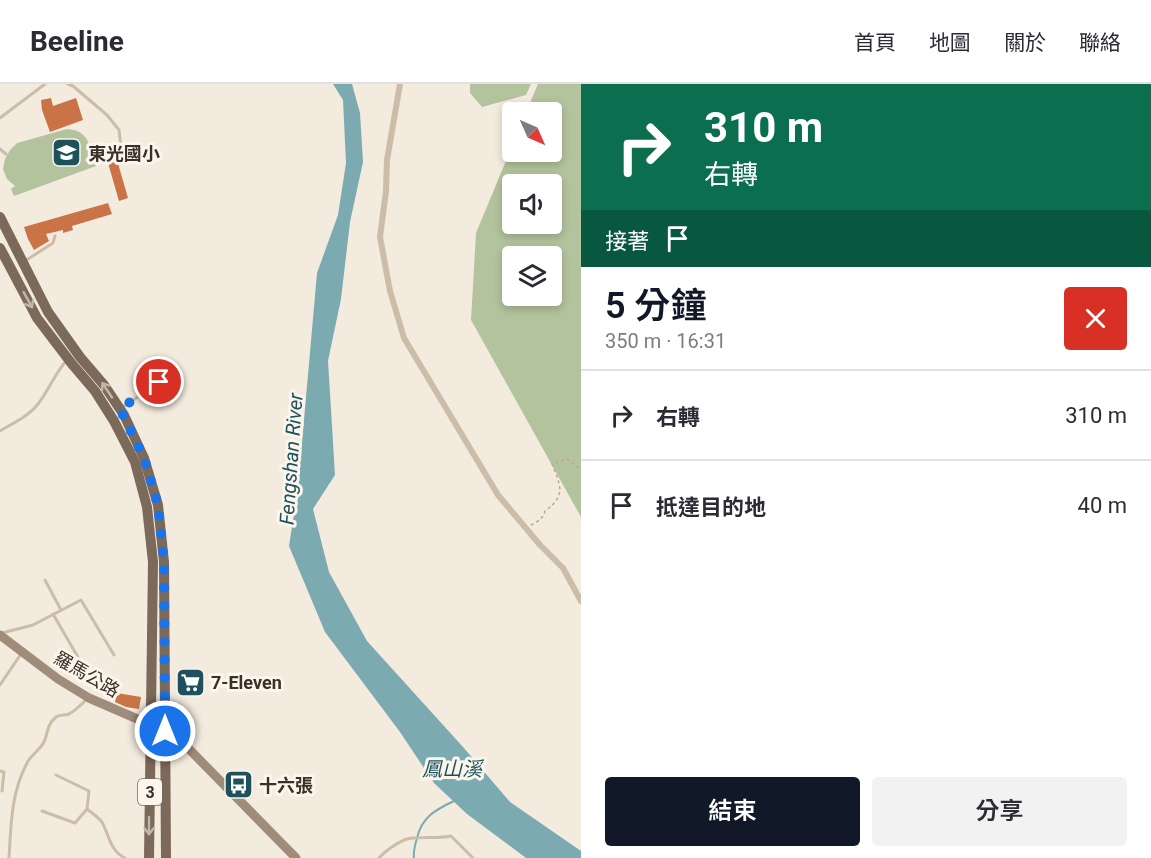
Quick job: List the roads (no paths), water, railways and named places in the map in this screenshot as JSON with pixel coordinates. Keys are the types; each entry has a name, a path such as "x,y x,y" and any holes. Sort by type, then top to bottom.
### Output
{"main road":[{"name":"3","path":"0,217 70,354 135,451 144,458 158,505 164,562 166,858"},
{"name":"3","path":"0,248 37,318 70,354 104,385 120,409 135,451 135,462 147,507 153,562 149,858"},
{"name":"羅馬公路","path":"0,634 88,698 165,731 184,745 296,858"}],"street":[{"path":"400,84 387,160 387,190 380,237 390,291 404,338 498,495 563,568 581,601"}],"lane":[{"path":"0,118 45,84"},
{"path":"68,84 107,115 120,130 121,148"},
{"path":"0,149 6,154"},
{"path":"23,262 53,243 55,236"},
{"path":"0,431 32,411 70,354"},
{"path":"120,409 159,382"},
{"path":"45,580 62,610"},
{"path":"0,634 33,625 81,600 114,656"},
{"path":"53,614 86,671"},
{"path":"0,685 22,652"},
{"path":"9,858 11,814 16,788 28,760 45,741 49,725 54,719 69,714 88,698"},
{"path":"0,771 4,772 3,791"},
{"path":"42,811 75,823 87,809 89,791 56,775"},
{"path":"87,809 101,821 111,844 125,858"},
{"path":"379,858 383,853 409,839 451,836 473,858"}],"water":[{"name":"鳳山溪","path":"333,84 352,84 360,113 363,162 350,222 341,299 328,361 335,475 313,509 329,572 367,641 510,802 581,851 581,858 526,858 467,814 434,783 400,732 325,632 289,546 298,488 317,273 338,215 346,163 343,100"}],"waterway":[{"path":"414,858 419,831 426,819 435,811 454,801"}],"place":[{"name":"東光國小","path":"67,153"},
{"name":"7-Eleven","path":"190,682"},
{"name":"十六張","path":"238,785"}],"water label":[{"name":"Fengshan River","path":"291,459"}]}
